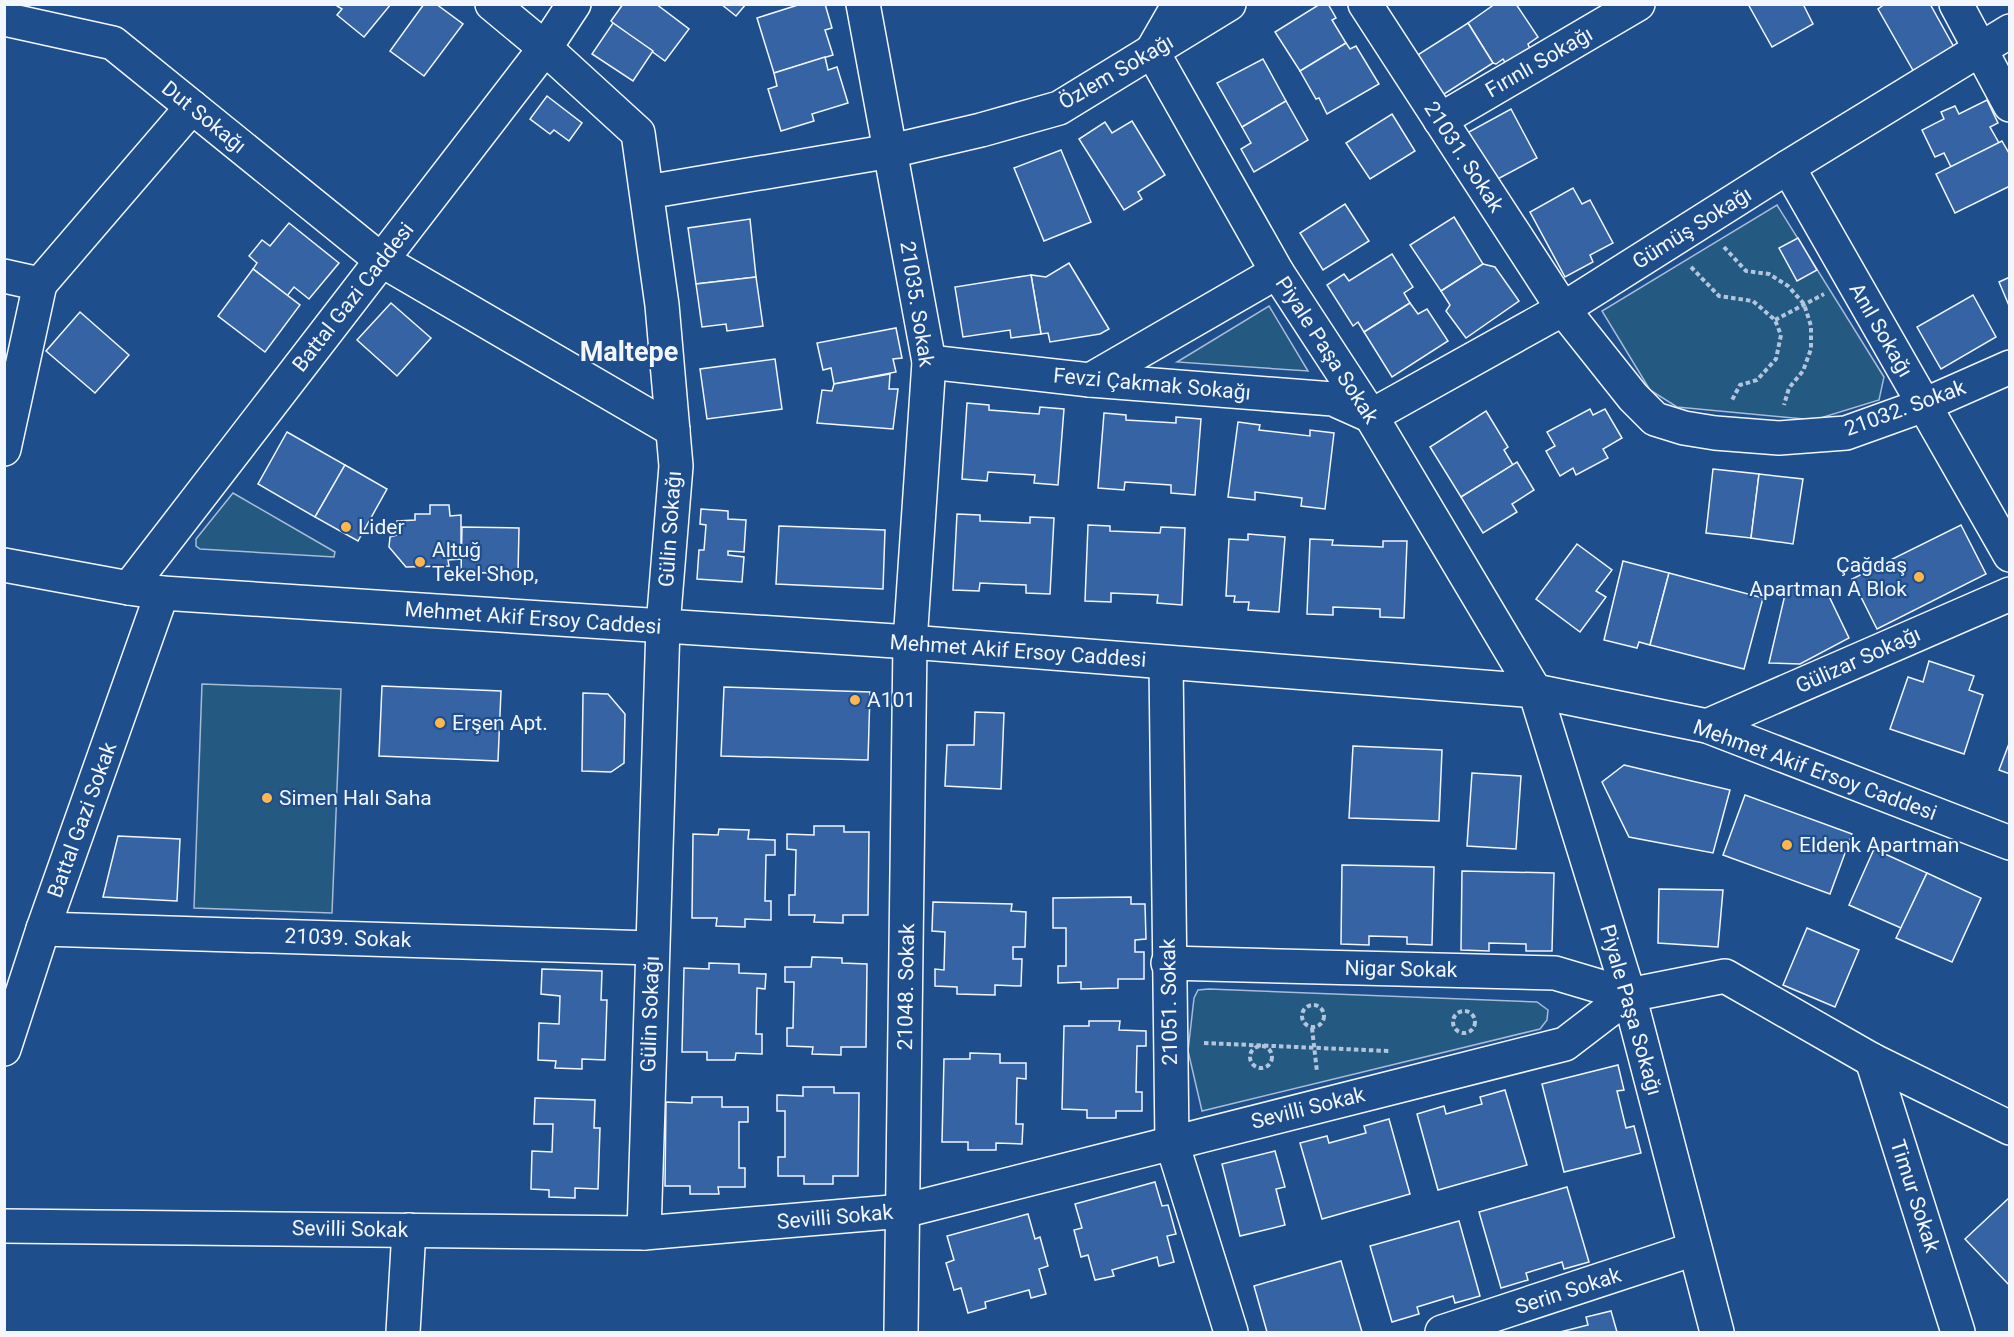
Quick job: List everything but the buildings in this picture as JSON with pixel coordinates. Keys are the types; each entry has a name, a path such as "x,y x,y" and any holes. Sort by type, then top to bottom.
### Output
{"street":[{"name":"Gülin Sokağı","path":"492,4 545,48 638,132 662,305 676,466 663,626 644,1233"},
{"name":"Battal Gazi Caddesi","path":"129,588 545,48 574,4"},
{"name":"21035. Sokak","path":"863,4 929,362 910,642"},
{"path":"1152,51 1179,4"},
{"name":"Özlem Sokağı","path":"647,192 891,151 981,130 1059,108 1229,4"},
{"name":"21031. Sokak","path":"1365,4 1563,309"},
{"name":"Fırınlı Sokağı","path":"1440,120 1638,4"},
{"path":"1956,4 2010,105"},
{"name":"Dut Sokağı","path":"4,19 42,16 113,43 381,260 673,430"},
{"name":"Gümüş Sokağı","path":"1371,416 1563,309 1788,167 2010,32"},
{"name":"Piyale Paşa Sokak","path":"1152,51 1277,272 1371,416 1535,691"},
{"path":"4,449 40,284 192,107"},
{"name":"Anıl Sokağı","path":"1788,167 2010,555"},
{"path":"1090,380 1277,272"},
{"path":"4,276 40,284"},
{"name":"21032. Sokak","path":"1563,309 1633,397 1655,419 1684,428 1714,433 1779,438 1846,433 1924,405 2010,368"},
{"name":"Fevzi Çakmak Sokağı","path":"929,362 1090,380 1333,399 1371,416"},
{"name":"Mehmet Akif Ersoy Caddesi","path":"4,565 162,593 910,642 1535,691 1707,726 2010,843"},
{"name":"Battal Gazi Sokak","path":"4,1049 15,978 43,929 162,593"},
{"name":"Gülizar Sokağı","path":"1707,726 2010,594"},
{"name":"21048. Sokak","path":"901,1332 910,642"},
{"name":"21051. Sokak","path":"1166,663 1172,1143 1231,1332"},
{"name":"Piyale Paşa Sokağı","path":"1535,691 1629,995 1717,1332"},
{"name":"21039. Sokak","path":"43,929 652,948"},
{"name":"Nigar Sokak","path":"1168,963 1555,973 1629,995"},
{"path":"1629,995 1725,976 1872,1060 2010,1128"},
{"name":"Sevilli Sokak","path":"4,1226 644,1233 903,1211 1565,1044 1629,995"},
{"name":"Timur Sokak","path":"1872,1060 1958,1332"},
{"path":"403,1332 410,1230"},
{"name":"Serin Sokak","path":"1442,1332 1694,1250"}],"path":[{"path":"1701,222 1746,271 1769,274 1788,286 1804,304 1811,326 1811,349 1803,371 1789,388 1780,417 1779,438"},
{"path":"1668,243 1719,296 1753,301 1775,320 1781,335 1776,359 1757,380 1740,385 1714,433"},
{"path":"1775,320 1804,304"},
{"path":"1314,1005 1321,1008 1324,1014 1321,1025 1312,1028 1304,1024 1301,1017 1303,1009 1314,1005"},
{"path":"1461,1010 1469,1011 1475,1020 1474,1027 1466,1033 1458,1032 1453,1026 1453,1018 1461,1010"},
{"path":"1312,1028 1318,1083"},
{"path":"1199,1043 1392,1052"},
{"path":"1262,1045 1269,1049 1272,1059 1269,1065 1259,1069 1252,1065 1250,1058 1252,1050 1262,1045"}],"shaded area":[{"path":"1777,205 1884,377 1879,400 1814,420 1677,407 1650,390 1602,311"},
{"path":"1269,306 1308,371 1177,362"},
{"path":"233,493 335,552 334,557 200,549 196,546 196,539"},
{"name":"Simen Halı Saha","path":"202,684 341,689 332,913 194,908"},
{"path":"1198,990 1537,1002 1548,1010 1547,1020 1540,1029 1202,1111 1188,1051 1194,998"}],"place":[{"name":"Lider","path":"346,527"},
{"name":"Altuğ Tekel Shop,","path":"420,562"},
{"name":"Çağdaş Apartman A Blok","path":"1919,577"},
{"name":"A101","path":"855,700"},
{"name":"Erşen Apt.","path":"440,723"},
{"name":"Simen Halı Saha","path":"267,798"},
{"name":"Eldenk Apartman","path":"1787,845"}],"district":[{"name":"Maltepe","path":"629,352"}]}
